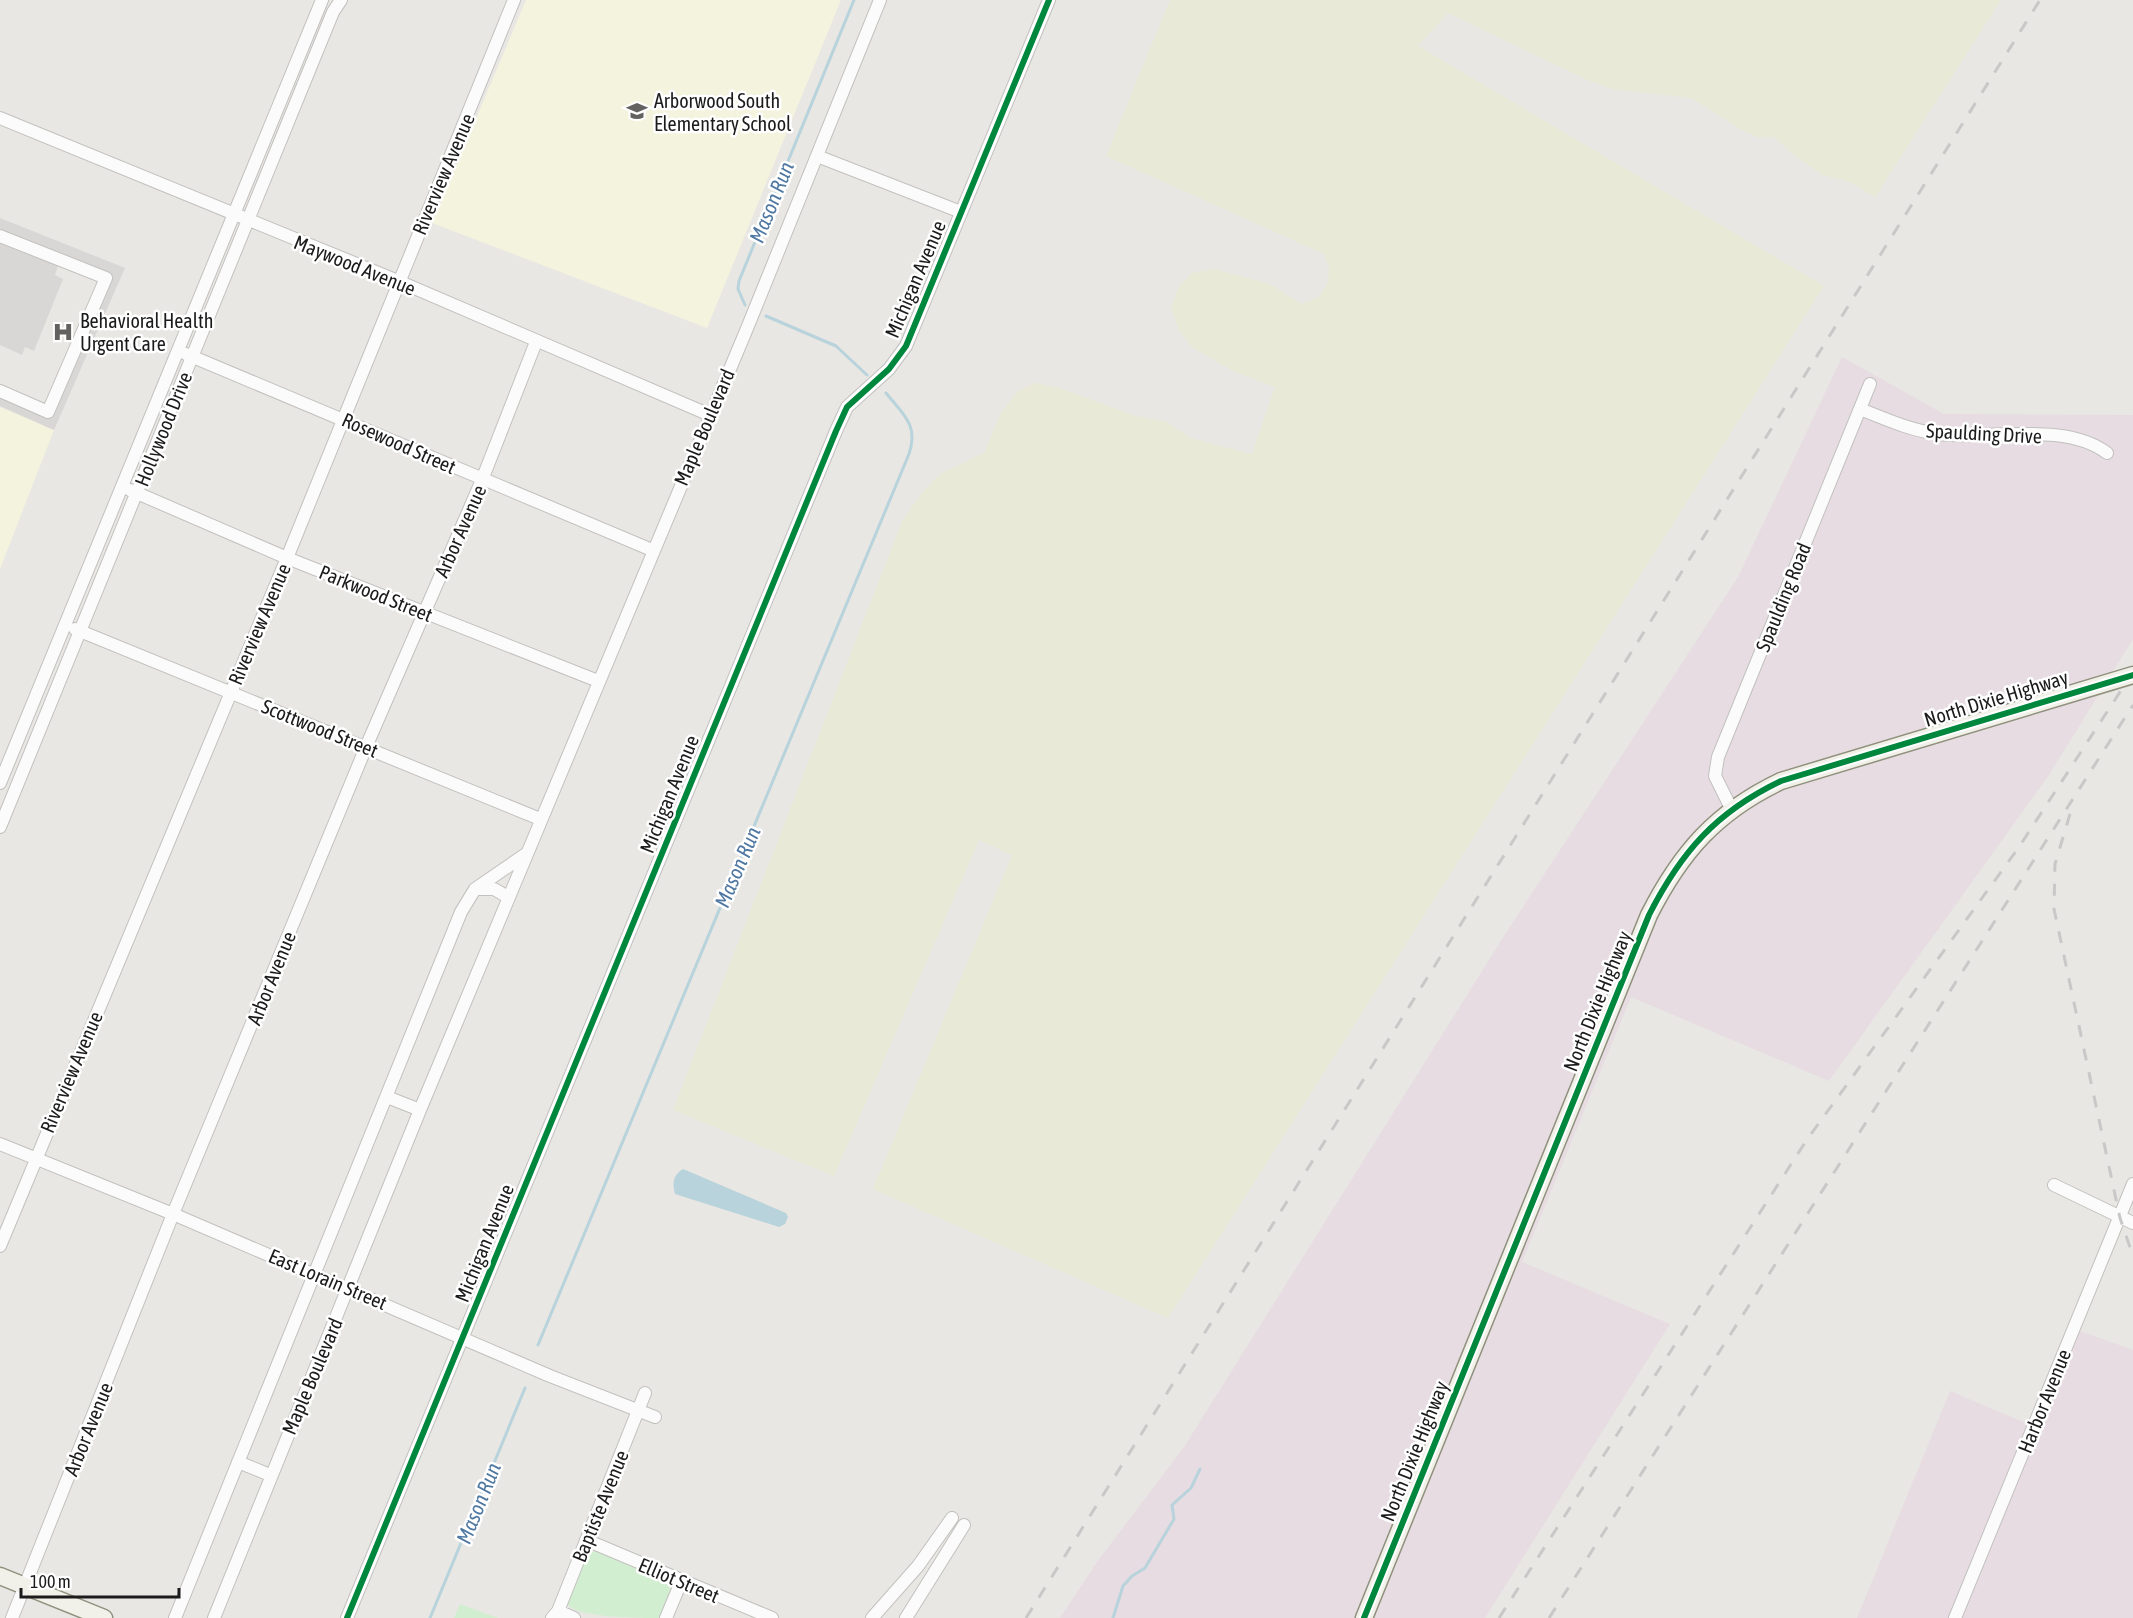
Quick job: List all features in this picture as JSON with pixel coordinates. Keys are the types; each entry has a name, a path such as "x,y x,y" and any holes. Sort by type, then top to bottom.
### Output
{"main road":[{"name":"North Dixie Highway","path":"1364,1618 1648,915 1684,855 1713,823 1764,789 1805,773 2133,675"},
{"path":"0,1576 104,1618"}],"street":[{"name":"Hollywood Drive","path":"0,783 322,0"},
{"name":"Hollywood Drive","path":"0,827 333,12 341,0"},
{"name":"Riverview Avenue","path":"0,1246 287,558 514,0"},
{"name":"Maple Boulevard","path":"214,1618 270,1475 349,1288 420,1110 710,415 880,0"},
{"name":"Michigan Avenue","path":"347,1618 836,431 847,407 889,369 906,346 1049,0"},
{"name":"Maywood Avenue","path":"0,118 398,281 710,415"},
{"path":"817,156 961,212"},
{"path":"0,236 106,278 48,412 0,391"},
{"name":"Arbor Avenue","path":"12,1618 173,1214 366,747 482,480 536,342"},
{"name":"Rosewood Street","path":"178,350 652,550"},
{"name":"Spaulding Road","path":"1732,810 1715,776 1718,758 1870,384"},
{"name":"Spaulding Drive","path":"1860,409 1925,432 1958,435 2062,436 2091,442 2107,453"},
{"name":"Parkwood Street","path":"122,486 287,558 598,681"},
{"name":"Scottwood Street","path":"65,625 540,819"},
{"name":"Maple Boulevard","path":"175,1618 461,912 475,889 527,853"},
{"path":"475,889 494,889 508,897"},
{"path":"387,1097 420,1110"},
{"name":"East Lorain Street","path":"0,1144 173,1214 655,1417"},
{"name":"Harbor Avenue","path":"1955,1618 2133,1184"},
{"path":"2054,1185 2133,1223"},
{"name":"Baptiste Avenue","path":"555,1615 645,1393"},
{"path":"238,1462 270,1475"},
{"path":"872,1618 918,1566 952,1518"},
{"path":"906,1618 964,1525"},
{"path":"940,1534 953,1542"},
{"name":"Elliot Street","path":"586,1540 681,1582 772,1618"},
{"path":"666,1618 681,1582"},
{"path":"555,1615 574,1618"}],"shaded area":[{"name":"Arborwood South Elementary School","path":"526,0 841,0 707,328 432,223"},
{"path":"1170,0 2001,0 1875,197 1850,182 1823,175 1795,156 1774,137 1757,137 1742,130 1691,98 1612,89 1585,79 1448,13 1418,46 1824,286 1168,1318 873,1189 1012,855 979,840 834,1176 673,1110 903,519 922,493 940,474 984,453 1001,413 1017,392 1035,383 1059,388 1136,416 1167,422 1190,438 1252,454 1275,387 1233,371 1192,347 1179,330 1171,308 1178,288 1192,273 1215,269 1270,284 1301,304 1319,297 1328,283 1329,267 1324,254 1106,156"},
{"path":"0,218 125,268 54,430 0,406 0,391 49,412 106,278 60,260 55,275 63,279 34,351 25,347 22,355 0,345"},
{"path":"1842,357 1944,414 2133,415 2133,639 2049,775 1829,1081 1631,997 1522,1262 1670,1324 1485,1618 1060,1618 1097,1562 1184,1447 1504,936 1738,577"},
{"path":"0,407 54,430 0,569"},
{"path":"2080,1331 2133,1350 2133,1618 1857,1618 1950,1391 2042,1430"}],"green space":[{"path":"597,1550 666,1579 671,1588 660,1618 623,1617 581,1612 567,1603 584,1556"},
{"path":"460,1604 498,1618 454,1618"}],"water":[{"path":"683,1169 786,1213 788,1217 785,1224 779,1227 675,1194 674,1180"}],"waterway":[{"name":"Mason Run","path":"745,305 738,289 739,281 854,0"},
{"name":"Mason Run","path":"766,316 836,346 867,375"},
{"name":"Mason Run","path":"538,1345 909,454 912,444 911,427 886,393"},
{"name":"Mason Run","path":"430,1618 525,1388"},
{"path":"1113,1618 1123,1586 1132,1576 1145,1568 1174,1519 1172,1505 1191,1488 1200,1469"}],"railway":[{"path":"1026,1618 2040,0"},
{"path":"1499,1618 1806,1141 2019,847 2133,672"},
{"path":"1549,1618 2133,705"},
{"path":"2070,814 2055,864 2054,909 2120,1218 2133,1256"}],"cycle path":[{"path":"347,1618 836,431 847,407 889,369 906,346 1049,0"},
{"path":"1364,1618 1649,915 1661,892 1688,853 1719,820 1737,806 1781,781 2133,675"}],"place":[{"name":"Arborwood South Elementary School","path":"637,111"},
{"name":"Behavioral Health Urgent Care","path":"63,332"}]}
